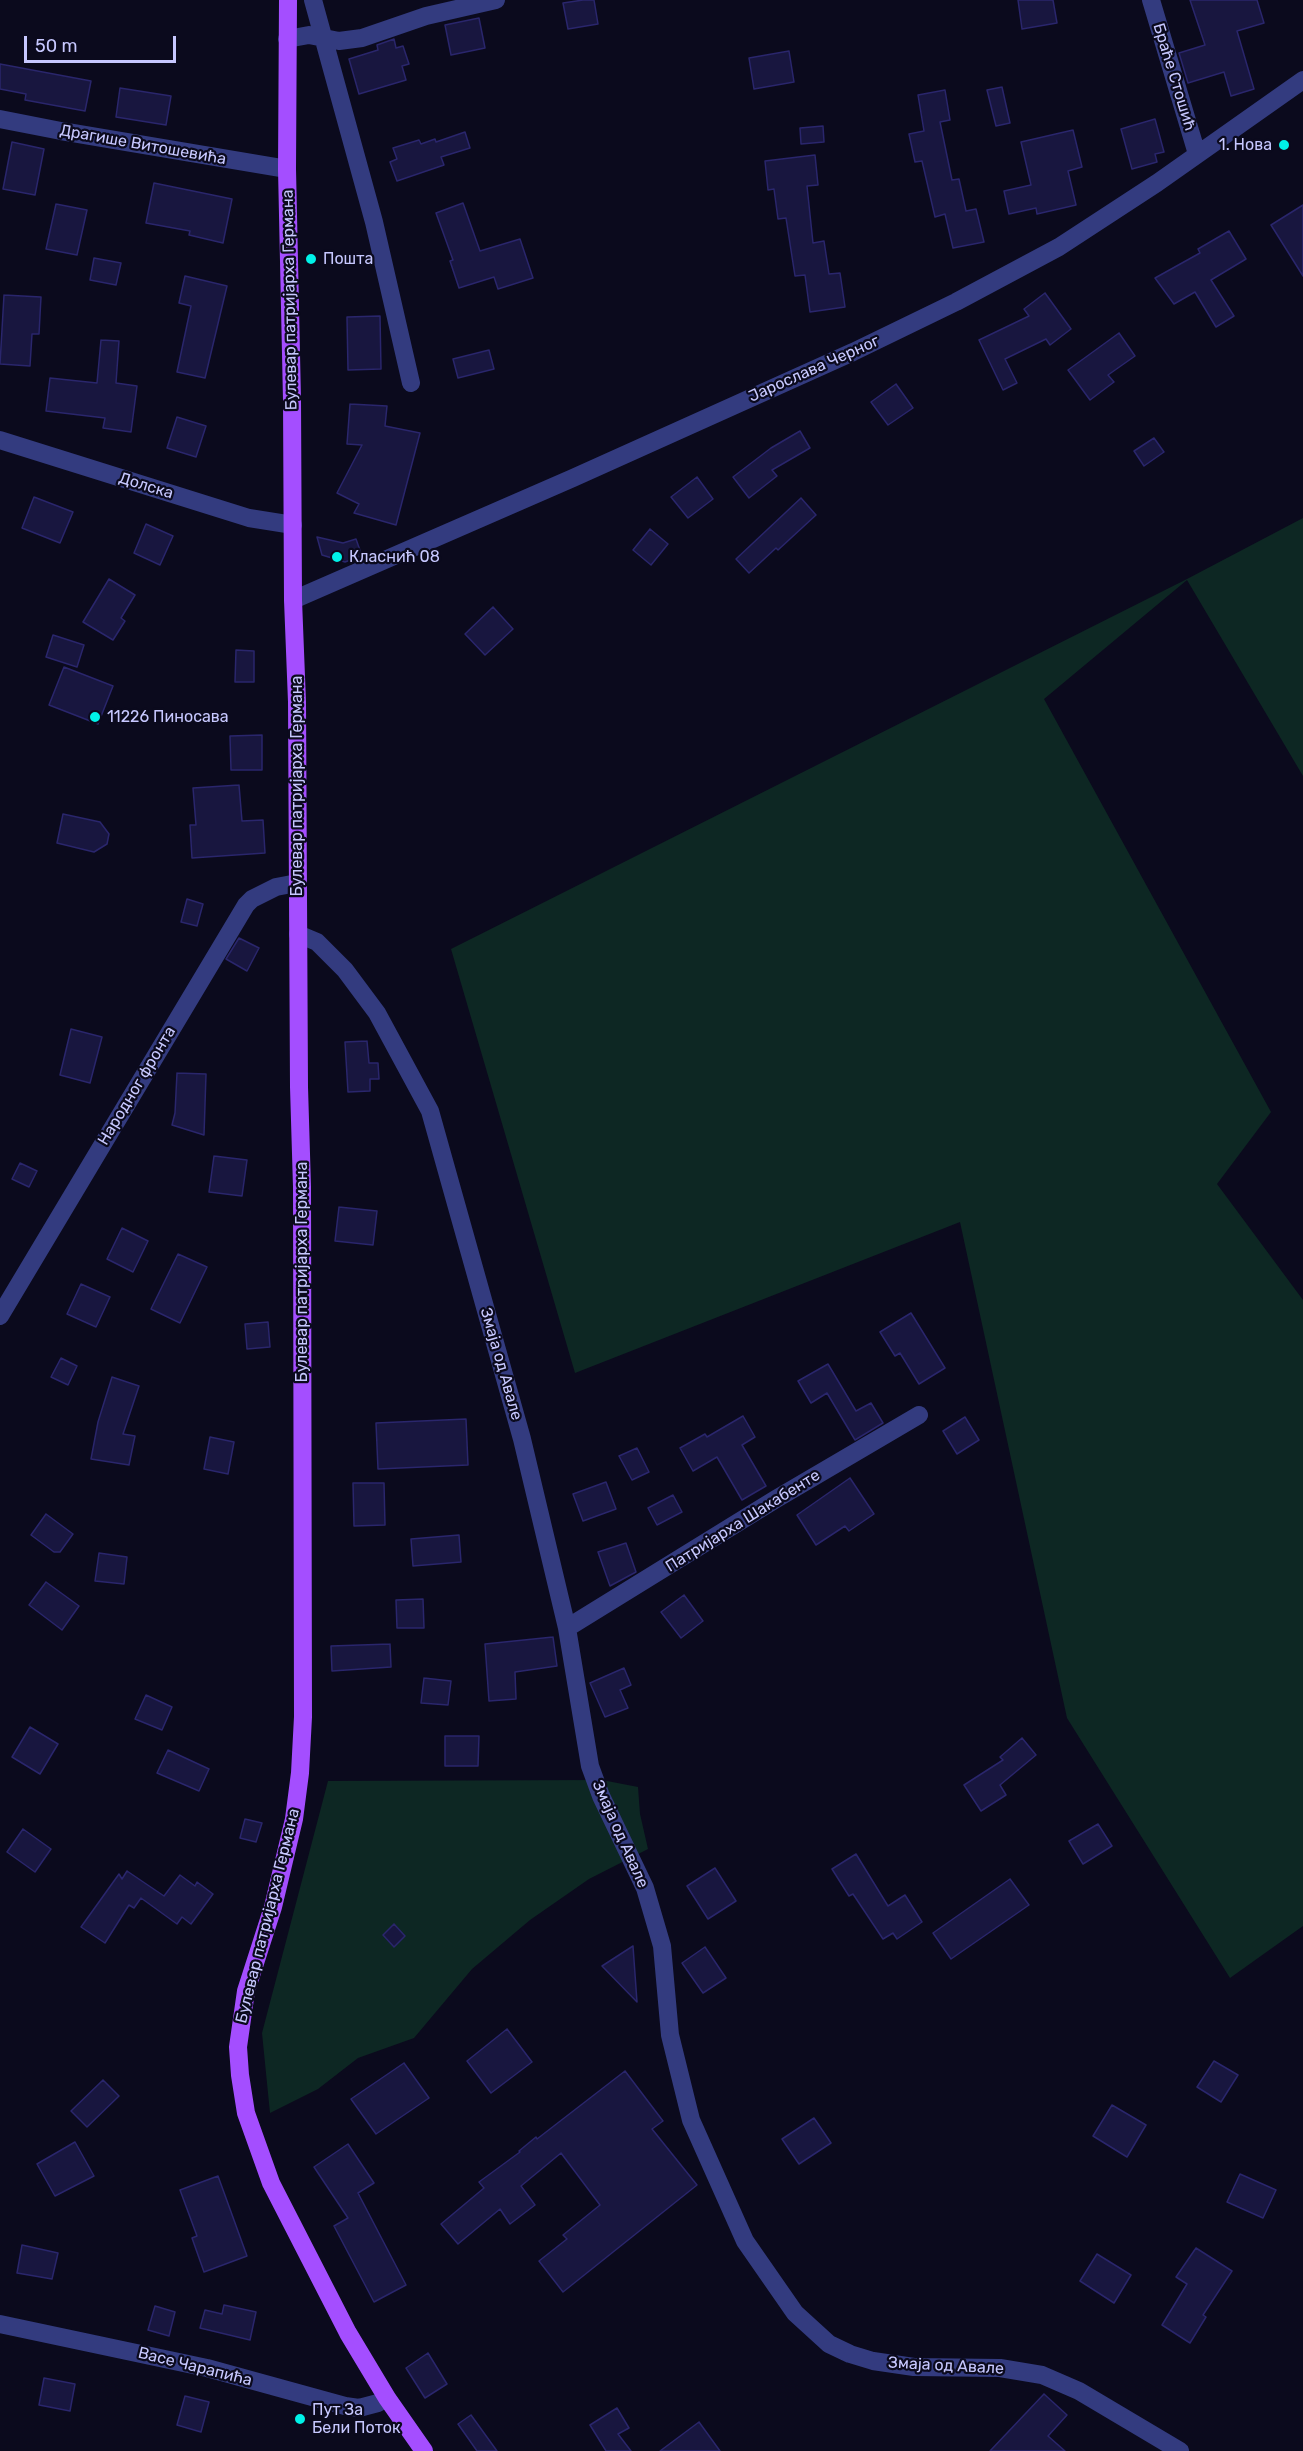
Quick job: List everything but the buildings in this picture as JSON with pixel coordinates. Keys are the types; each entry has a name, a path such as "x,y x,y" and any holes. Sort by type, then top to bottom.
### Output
{"main road":[{"name":"Булевар патријарха Германа","path":"288,0 287,169 293,600 297,702 297,883 302,1187 304,1605 301,1763 291,1838 273,1907 246,1991 237,2047 246,2113 271,2182 348,2333 387,2398 424,2451"}],"street":[{"path":"313,0 374,222 411,383"},
{"path":"287,39 309,35 324,40 339,41 362,38 426,16 496,0"},
{"name":"Браће Стошић","path":"1151,0 1197,154"},
{"name":"Јарослава Черног","path":"293,600 573,478 853,352 956,302 1059,247 1303,80"},
{"name":"Драгише Витошевића","path":"0,119 287,169"},
{"name":"Долска","path":"0,440 249,518 293,525"},
{"name":"Народног фронта","path":"0,1316 246,905 252,899 276,887 297,883"},
{"name":"Змаја од Авале","path":"298,934 317,942 345,970 377,1013 430,1111 522,1439 567,1628 590,1766 606,1806 645,1888 658,1927 665,1964 670,2036 691,2120 745,2241 795,2313 829,2343 850,2354 873,2361 914,2367 1000,2368 1042,2375 1079,2391 1180,2451"},
{"name":"Патријарха Шакабенте","path":"567,1628 776,1499 919,1415"},
{"name":"Васе Чарапића","path":"0,2324 207,2368 345,2406 359,2408 387,2398"}],"green space":[{"path":"1303,518 1303,776 1187,580 1044,699 1271,1112 1217,1184 1303,1300 1303,1926 1230,1978 1067,1718 960,1222 575,1373 451,949 1187,579"},
{"path":"602,1780 638,1787 640,1814 648,1849 589,1879 530,1920 472,1969 414,2038 358,2058 318,2089 270,2113 262,2033 328,1781"}],"place":[{"name":"1. Нова","path":"1284,145"},
{"name":"Пошта","path":"311,259"},
{"name":"Класнић 08","path":"337,557"},
{"name":"11226 Пиносава","path":"95,717"},
{"name":"Пут За Бели Поток","path":"300,2419"}]}
